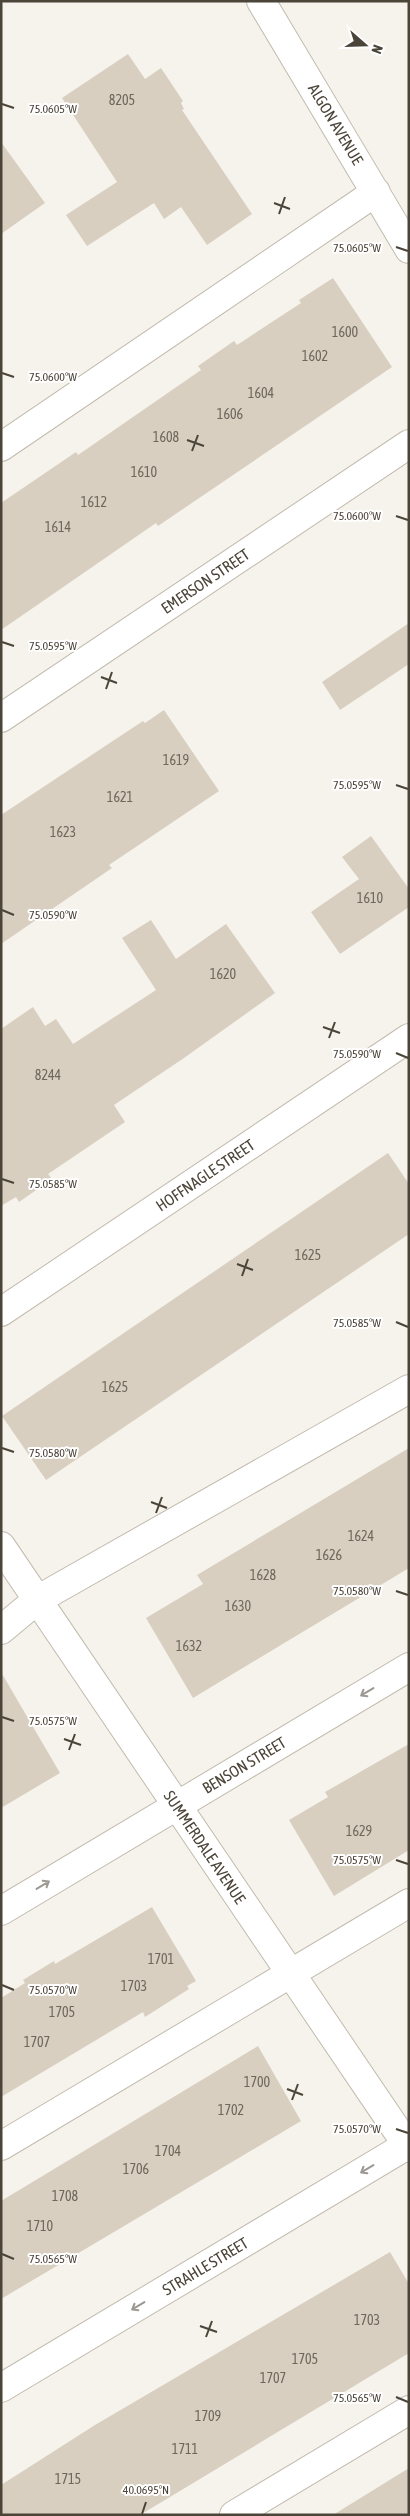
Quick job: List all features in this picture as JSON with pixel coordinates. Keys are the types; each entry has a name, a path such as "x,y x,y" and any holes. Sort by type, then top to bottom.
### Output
{"street":[{"name":"ALGON AVENUE","path":"261,1 409,249"},
{"path":"1,447 376,192"},
{"name":"EMERSON STREET","path":"1,718 409,444"},
{"name":"HOFFNAGLE STREET","path":"1,1312 409,1038"},
{"path":"1,1630 37,1600 409,1389"},
{"name":"SUMMERDALE AVENUE","path":"1,1546 178,1805 289,1974 408,2146"},
{"name":"BENSON STREET","path":"1,1910 409,1667"},
{"path":"1,2146 409,1903"},
{"name":"STRAHLE STREET","path":"1,2388 408,2146"},
{"path":"234,2515 409,2410"}],"building":[{"path":"128,54 145,79 161,68 183,101 181,103 184,109 182,110 252,214 207,245 181,207 164,219 154,203 87,246 66,215 117,182 62,98"},
{"path":"1,142 45,203 1,234"},
{"path":"333,278 392,367 158,526 156,523 1,630 1,503 76,452 78,455 201,370 198,366 234,341 237,345 301,303 299,300"},
{"path":"409,623 409,664 340,710 322,682"},
{"path":"164,710 219,791 109,865 112,868 1,944 1,815 143,721 145,723"},
{"path":"371,836 409,889 409,907 340,954 311,912 359,879 342,857"},
{"path":"151,920 176,959 226,924 275,993 114,1105 125,1122 48,1174 52,1179 19,1202 16,1197 1,1206 1,1029 33,1007 45,1026 56,1019 73,1044 156,990 122,938"},
{"path":"388,1153 409,1184 409,1234 46,1480 2,1416"},
{"path":"409,1448 409,1568 193,1698 146,1618 203,1584 197,1575"},
{"path":"1,1672 60,1773 1,1808"},
{"path":"409,1744 409,1850 334,1896 289,1820 328,1797 325,1792"},
{"path":"152,1907 196,1981 187,1986 189,1989 145,2017 143,2012 1,2097 1,1998 25,1983 23,1980 54,1961 55,1964"},
{"path":"258,2046 301,2121 1,2299 1,2201"},
{"path":"390,2252 409,2284 409,2353 140,2515 1,2515 1,2485 95,2425"},
{"path":"409,2468 409,2515 333,2515"}]}
